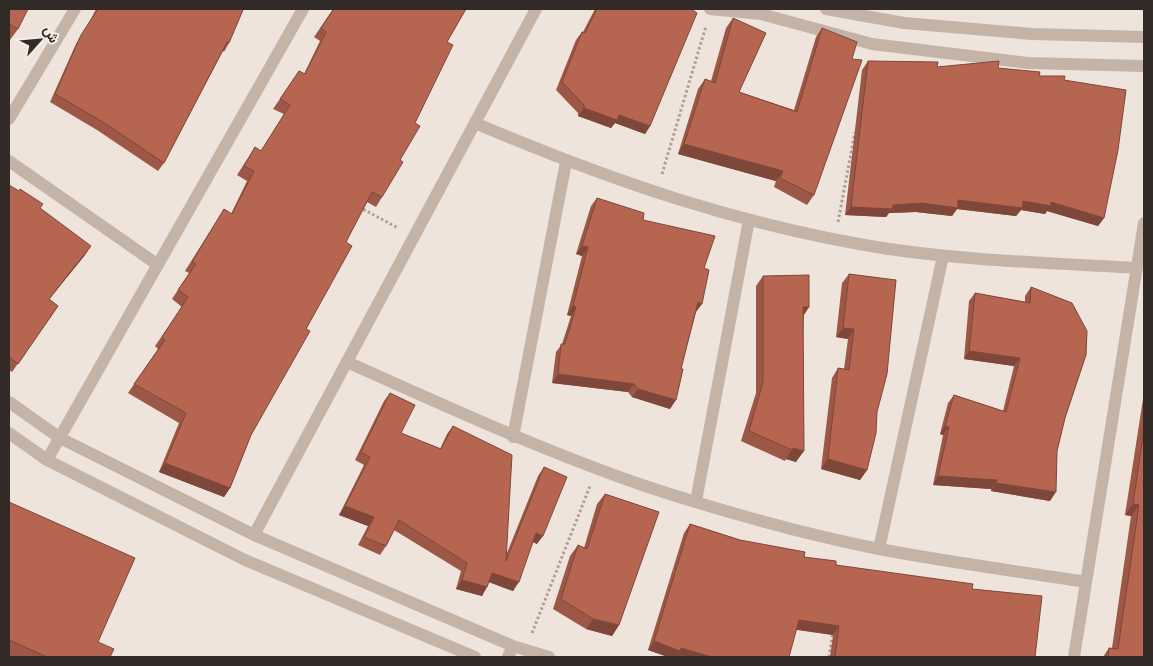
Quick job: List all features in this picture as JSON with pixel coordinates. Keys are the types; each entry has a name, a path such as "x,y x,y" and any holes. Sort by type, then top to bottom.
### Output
{"street":[{"path":"9,119 76,9"},
{"path":"47,460 303,9"},
{"path":"254,535 536,9"},
{"path":"710,9 762,11 872,44 1028,63 1144,66"},
{"path":"826,9 904,23 1032,34 1144,37"},
{"path":"475,123 566,162 656,193 749,220 834,239 943,256 1137,268"},
{"path":"9,161 158,265"},
{"path":"513,437 566,162"},
{"path":"696,502 749,220"},
{"path":"1074,657 1144,223"},
{"path":"879,549 943,256"},
{"path":"347,362 513,437 597,469 696,502 879,549 1086,582"},
{"path":"9,402 60,438 254,535 511,651 526,649 549,657"},
{"path":"9,433 47,460 245,560 475,657"}],"path":[{"path":"656,193 710,9"},
{"path":"834,239 857,124"},
{"path":"352,204 414,236"},
{"path":"526,649 597,469"},
{"path":"829,657 833,628"}],"building":[{"path":"9,9 28,9 18,29 9,24"},
{"path":"98,9 243,10 229,43 227,42 164,163 103,122 55,94 81,35"},
{"path":"334,9 466,9 447,42 453,45 415,123 420,126 400,160 403,162 382,197 372,192 346,242 352,246 306,329 310,331 251,435 230,488 165,463 186,413 134,384 165,340 162,337 188,297 178,290 196,264 192,262 224,209 232,214 254,171 244,166 255,147 261,151 290,105 280,99 299,71 305,74 326,32 321,28"},
{"path":"597,9 691,9 697,13 650,126 619,115 617,120 584,108 584,105 562,82 582,32 585,33"},
{"path":"733,18 766,33 739,92 797,112 822,28 857,42 852,59 862,60 814,195 780,178 783,171 684,144 705,79 715,83"},
{"path":"868,61 938,62 937,67 999,61 998,68 1040,72 1039,76 1065,76 1064,80 1126,90 1118,150 1104,218 1051,202 1051,206 1023,201 1022,208 958,200 958,208 922,203 893,205 892,209 851,207"},
{"path":"9,185 19,191 20,189 43,204 40,208 91,246 49,299 58,306 18,364 9,357"},
{"path":"597,198 644,213 643,220 715,236 704,268 709,270 702,304 698,302 681,369 683,369 676,400 638,389 634,384 558,374 561,344 565,344 576,307 573,306 588,247 582,246"},
{"path":"849,274 896,280 887,374 877,412 876,433 867,470 828,459 838,368 849,370 854,329 843,328"},
{"path":"809,275 809,307 803,307 804,451 793,448 792,450 749,431 763,382 763,276"},
{"path":"1031,287 1072,303 1087,331 1086,355 1065,418 1057,451 1056,492 996,483 997,480 938,476 949,427 945,426 954,395 1006,412 1020,358 969,351 975,293 1030,303"},
{"path":"390,393 415,405 401,433 441,449 453,426 512,455 506,561 544,467 567,477 543,536 536,533 519,582 492,573 487,587 462,580 467,563 399,520 386,546 364,537 374,517 345,506 370,457 361,452"},
{"path":"1144,429 1144,657 1108,657 1109,648 1118,649 1139,505 1133,504"},
{"path":"605,494 659,512 619,625 593,619 561,599 578,545 587,549"},
{"path":"9,502 135,558 98,642 114,649 110,657 47,657 9,640"},
{"path":"690,524 740,540 805,552 804,557 836,561 836,565 973,584 972,589 1042,596 1035,657 835,657 839,626 799,620 789,657 712,657 681,648 680,651 654,641"}]}
